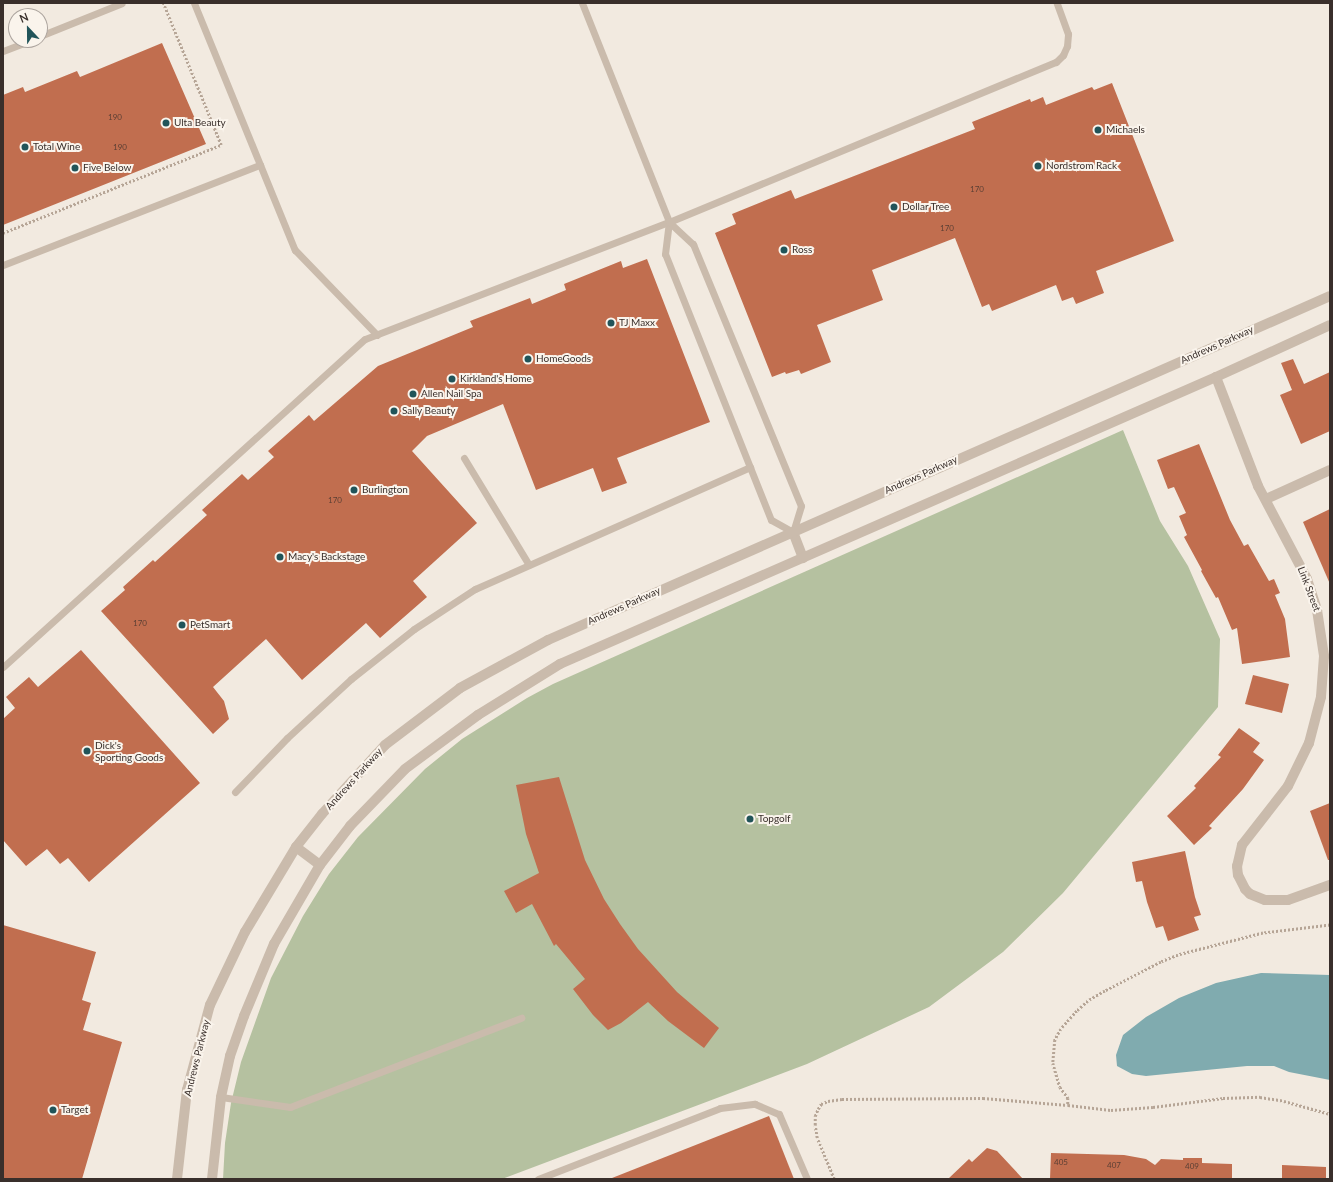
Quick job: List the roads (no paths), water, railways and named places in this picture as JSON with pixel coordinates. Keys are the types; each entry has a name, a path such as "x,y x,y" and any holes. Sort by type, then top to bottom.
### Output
{"street":[{"name":"Andrews Parkway","path":"177,1179 188,1090 210,1004 245,932 296,847 322,814 385,745 460,688 548,640 1330,296"},
{"path":"212,1179 221,1097 230,1056 244,1016 274,944 320,865 350,826 405,769 478,715 560,664 1216,377 1330,325"},
{"name":"Link Street","path":"1216,377 1248,463 1300,564 1313,595 1321,625 1327,671 1318,714 1302,758 1288,786 1242,846 1237,866 1238,875 1245,889 1256,898 1275,901 1288,900 1330,885"},
{"path":"1266,500 1330,470"},
{"path":"793,532 803,558"},
{"path":"296,847 320,865"}],"lane":[{"path":"48,33 122,3"},
{"path":"194,3 295,250 377,335"},
{"path":"582,3 669,222 693,244 801,506 793,532 771,520 665,254 669,222"},
{"path":"3,667 365,339 669,222 1056,62 1063,55 1067,46 1068,34 1057,3"},
{"path":"3,265 260,165"},
{"path":"464,458 529,565"},
{"path":"236,792 318,708 385,651 475,589 750,467"},
{"path":"221,1097 290,1107 521,1018"},
{"path":"538,1179 720,1108 755,1104 779,1114 807,1179"}],"water":[{"path":"1261,973 1330,975 1330,1080 1289,1072 1274,1066 1247,1066 1146,1076 1132,1074 1117,1066 1116,1055 1123,1035 1146,1017 1179,998 1216,983"}],"place":[{"name":"Ulta Beauty","path":"166,123"},
{"name":"Michaels","path":"1098,130"},
{"name":"Total Wine","path":"25,147"},
{"name":"Nordstrom Rack","path":"1038,166"},
{"name":"Five Below","path":"75,168"},
{"name":"Dollar Tree","path":"894,207"},
{"name":"Ross","path":"784,250"},
{"name":"TJ Maxx","path":"611,323"},
{"name":"HomeGoods","path":"528,359"},
{"name":"Kirkland's Home","path":"452,379"},
{"name":"Allen Nail Spa","path":"413,394"},
{"name":"Sally Beauty","path":"394,411"},
{"name":"Burlington","path":"354,490"},
{"name":"Macy's Backstage","path":"280,557"},
{"name":"PetSmart","path":"182,625"},
{"name":"Dick's Sporting Goods","path":"87,751"},
{"name":"Topgolf","path":"750,819"},
{"name":"Target","path":"53,1110"}]}
